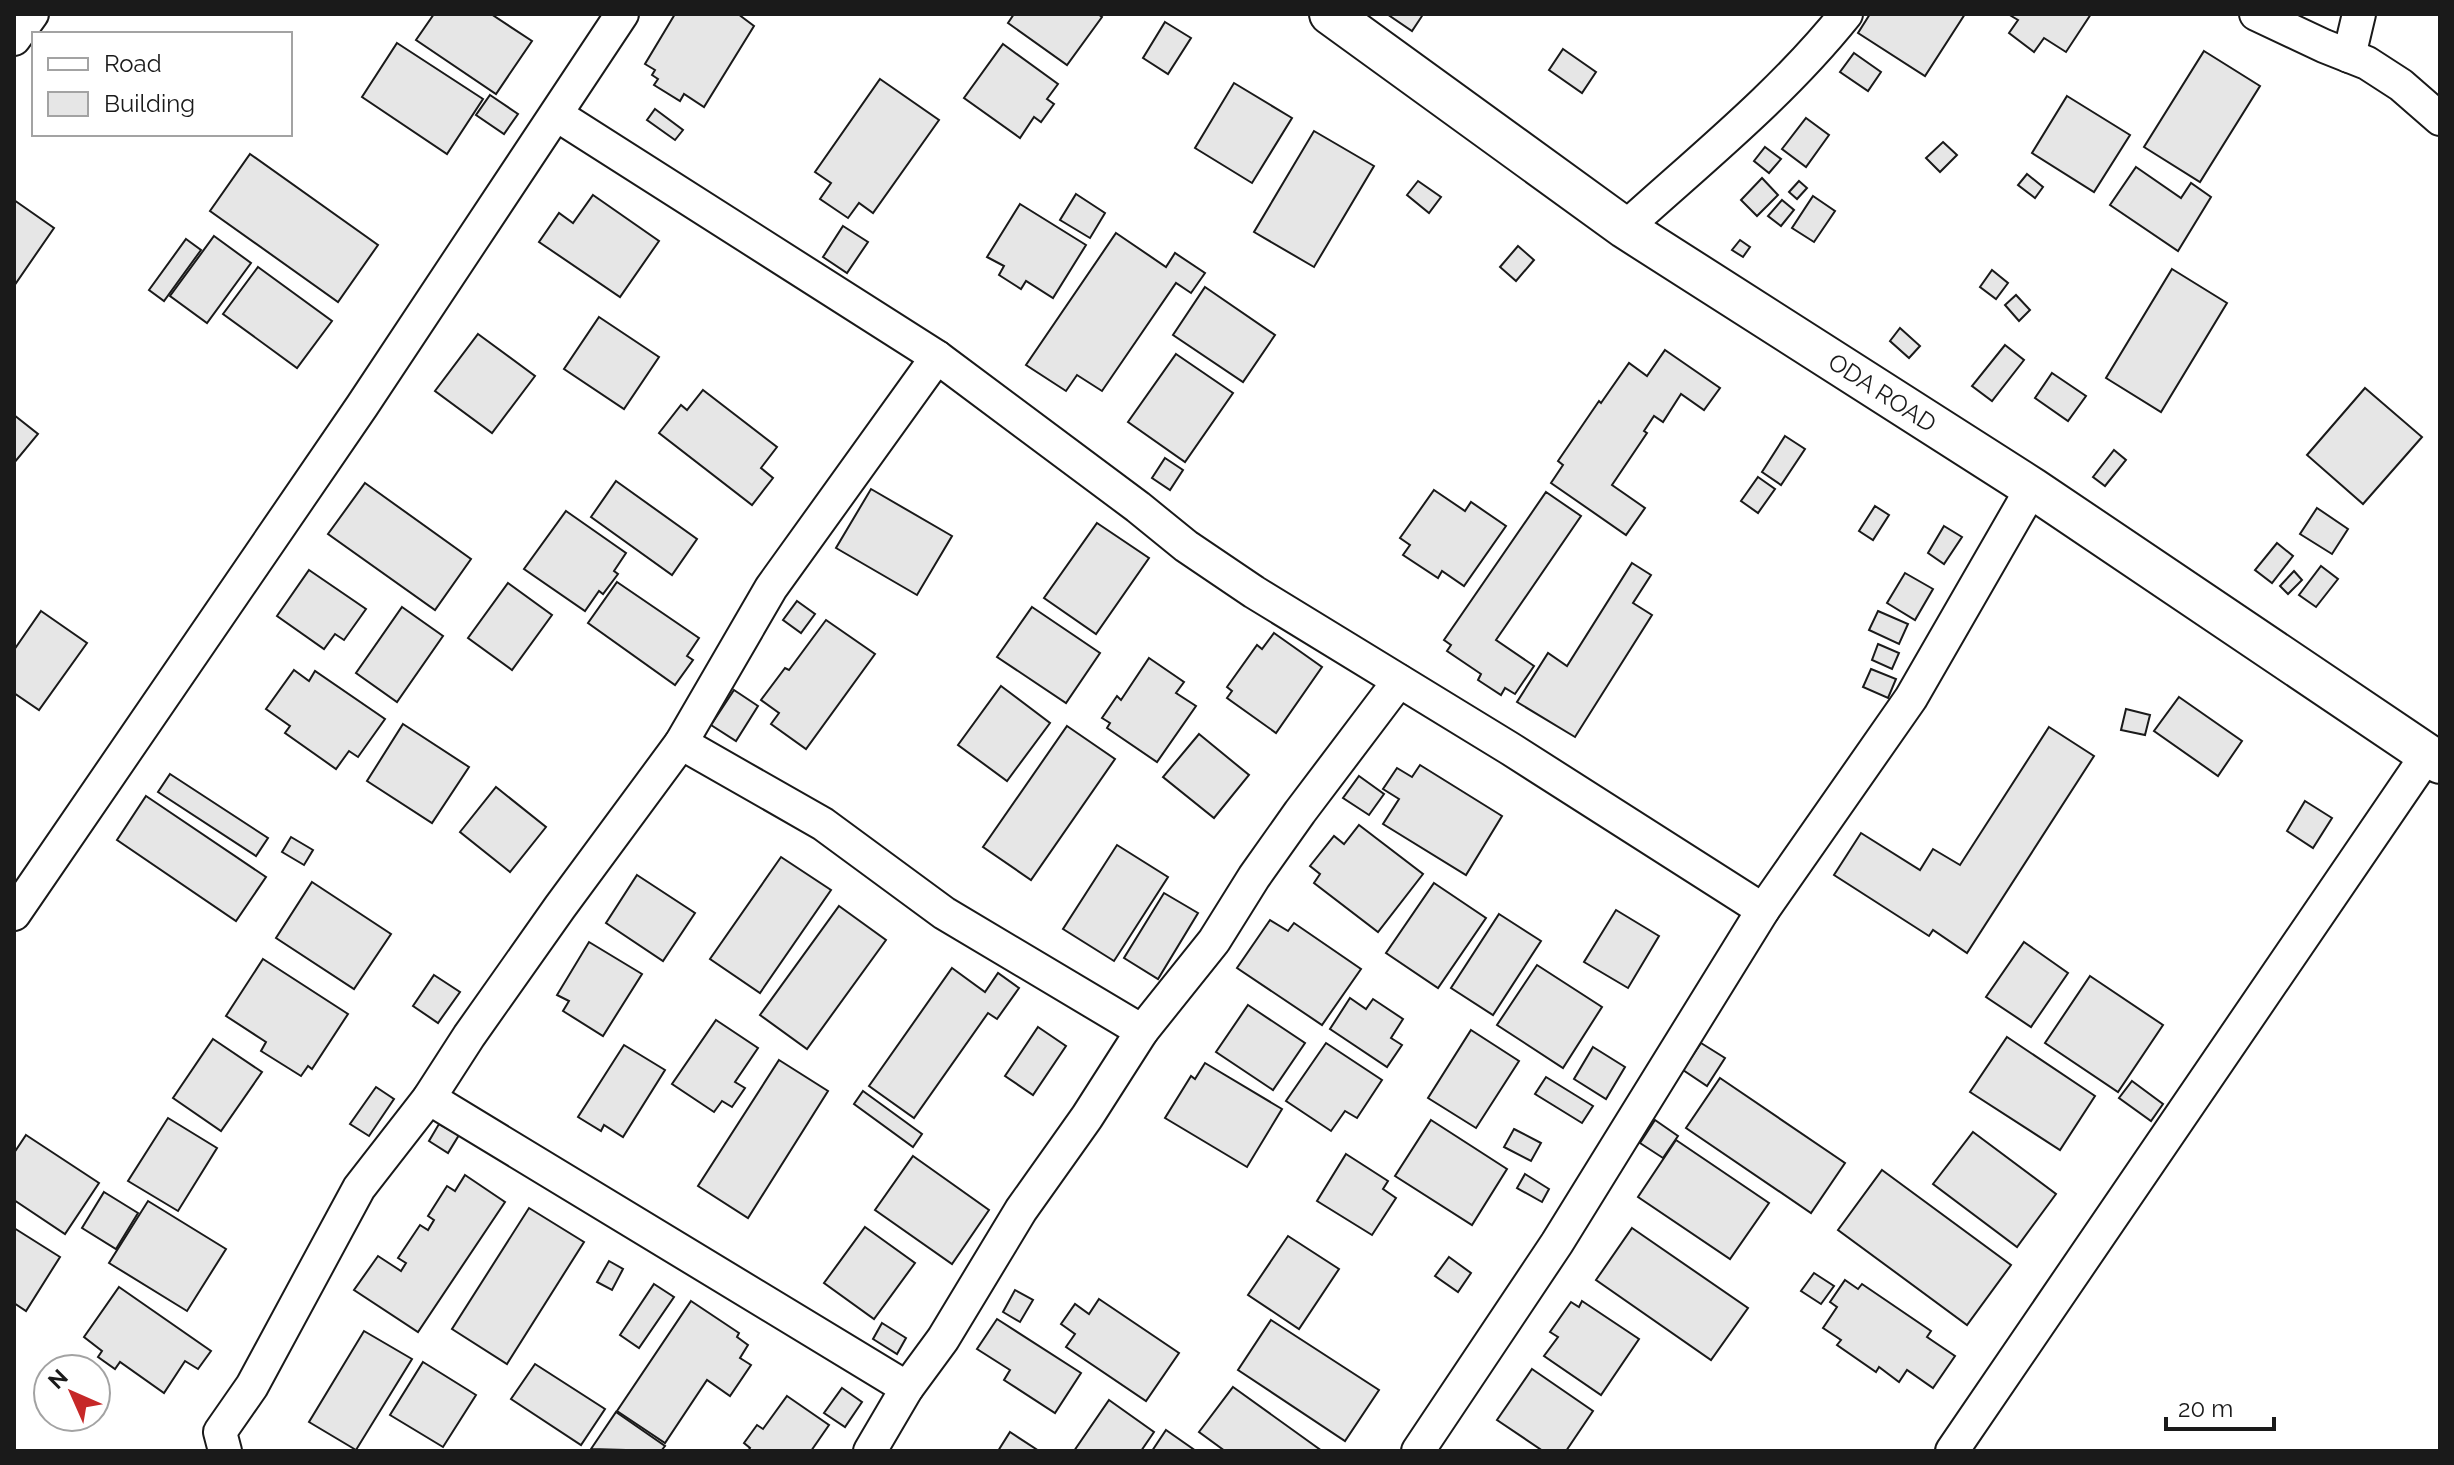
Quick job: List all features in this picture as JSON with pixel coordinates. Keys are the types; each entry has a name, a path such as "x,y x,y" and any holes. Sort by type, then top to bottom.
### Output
{"street":[{"path":"14,39 32,14"},
{"path":"14,914 362,406 622,14"},
{"name":"ODA ROAD","path":"1330,14 1625,228 2032,488 2434,759"},
{"path":"1625,228 1815,53 1846,14"},
{"path":"2256,14 2367,63 2401,85 2440,119"},
{"path":"2349,56 2359,14"},
{"path":"557,115 937,357 1186,546 1254,592 1509,748 1763,910"},
{"path":"225,1451 220,1432 252,1386 359,1188 429,1098 533,945 681,743 771,588 937,357"},
{"path":"1418,1451 1557,1243 1763,910 1911,698 2032,488"},
{"path":"870,1451 1021,1210 1087,1117 1142,1031 1214,941 1300,812 1399,681"},
{"path":"681,743 823,824 944,913 1142,1031"},
{"path":"1952,1451 2434,759"},
{"path":"429,1098 907,1388"}],"building":[{"path":"434,14 491,14 532,41 496,94 416,40"},
{"path":"675,14 738,14 754,26 704,107 684,94 680,101 654,85 658,79 652,75 655,70 645,64"},
{"path":"1014,14 1098,14 1102,17 1067,65 1008,23"},
{"path":"1387,14 1420,14 1422,16 1412,31"},
{"path":"1870,14 1965,14 1925,76 1858,33"},
{"path":"2008,14 2091,14 2066,52 2044,38 2034,52 2009,33 2018,20"},
{"path":"1165,22 1191,38 1168,74 1143,58"},
{"path":"397,43 483,99 447,154 362,97"},
{"path":"1003,44 1058,84 1047,99 1054,104 1041,122 1034,117 1020,138 964,98"},
{"path":"1563,49 1596,72 1582,93 1549,70"},
{"path":"2204,51 2260,86 2200,182 2144,147"},
{"path":"1854,53 1881,72 1868,91 1840,72"},
{"path":"880,79 939,120 873,213 859,203 848,218 820,199 831,183 815,172"},
{"path":"1234,83 1292,118 1252,183 1195,148"},
{"path":"490,95 518,114 504,134 476,115"},
{"path":"2067,96 2130,135 2094,192 2032,153"},
{"path":"655,109 683,130 675,140 647,120"},
{"path":"1806,118 1829,135 1806,167 1782,149"},
{"path":"1314,131 1374,166 1314,267 1254,232"},
{"path":"1943,142 1957,155 1940,172 1926,158"},
{"path":"1765,147 1781,159 1769,173 1754,161"},
{"path":"250,154 378,245 338,302 210,211"},
{"path":"2136,167 2181,198 2191,183 2211,197 2178,251 2110,205"},
{"path":"2027,174 2043,187 2035,198 2018,185"},
{"path":"1762,178 1778,195 1757,216 1741,200"},
{"path":"1418,181 1441,197 1429,213 1407,195"},
{"path":"1799,181 1807,188 1797,199 1789,192"},
{"path":"1076,194 1105,213 1090,238 1060,220"},
{"path":"593,195 659,241 620,297 539,242 559,213 573,223"},
{"path":"1813,196 1835,211 1814,242 1792,228"},
{"path":"14,200 54,228 14,286"},
{"path":"1782,200 1794,210 1781,226 1768,216"},
{"path":"1020,204 1086,245 1053,298 1026,281 1021,289 999,275 1004,266 987,257"},
{"path":"843,226 868,242 847,273 823,257"},
{"path":"1116,233 1166,267 1175,253 1205,273 1191,293 1176,283 1102,391 1077,375 1066,391 1026,365"},
{"path":"214,236 251,263 207,323 170,296"},
{"path":"186,239 201,250 164,301 149,290"},
{"path":"1740,240 1750,247 1743,257 1732,250"},
{"path":"1518,246 1534,260 1516,281 1500,267"},
{"path":"258,267 332,321 297,368 223,314"},
{"path":"2172,269 2227,303 2161,412 2106,378"},
{"path":"1992,270 2008,283 1996,299 1980,287"},
{"path":"1205,287 1275,335 1243,382 1173,335"},
{"path":"2016,295 2030,310 2019,321 2005,305"},
{"path":"599,317 659,357 624,409 564,369"},
{"path":"1900,328 1920,346 1909,358 1890,341"},
{"path":"478,334 535,376 492,433 435,391"},
{"path":"2005,345 2024,360 1992,401 1972,386"},
{"path":"1665,350 1720,388 1704,410 1681,394 1663,422 1654,416 1644,431 1647,433 1612,485 1645,508 1626,535 1551,483 1563,465 1558,461 1629,363 1647,376"},
{"path":"1176,354 1233,393 1185,462 1128,422"},
{"path":"2052,373 2086,396 2068,421 2035,398"},
{"path":"2365,388 2422,437 2363,504 2307,455"},
{"path":"703,390 777,447 761,468 773,478 752,505 659,433 681,405 687,410"},
{"path":"14,415 38,434 14,463"},
{"path":"1785,436 1805,449 1781,485 1762,472"},
{"path":"2114,450 2126,460 2105,486 2093,477"},
{"path":"1165,458 1183,470 1170,490 1152,478"},
{"path":"1758,477 1775,489 1758,513 1741,501"},
{"path":"616,481 697,539 672,575 591,517"},
{"path":"365,483 471,559 435,610 328,534"},
{"path":"871,489 952,536 917,595 836,548"},
{"path":"1434,490 1465,511 1471,502 1506,526 1464,586 1442,571 1438,578 1403,555 1410,545 1400,538"},
{"path":"1546,492 1581,516 1496,640 1534,666 1515,694 1505,688 1501,695 1478,680 1481,674 1447,651 1451,645 1444,640"},
{"path":"1875,506 1889,515 1873,540 1859,531"},
{"path":"2317,508 2348,529 2332,554 2300,534"},
{"path":"566,511 626,553 614,571 618,574 603,594 599,591 585,611 524,569"},
{"path":"1097,523 1149,558 1096,634 1044,598"},
{"path":"1944,526 1962,537 1944,564 1928,553"},
{"path":"2277,543 2293,556 2272,583 2255,570"},
{"path":"1632,563 1651,575 1633,603 1652,615 1575,737 1517,702 1548,653 1567,666"},
{"path":"2321,566 2338,579 2316,607 2299,595"},
{"path":"309,570 366,609 344,640 335,634 324,649 277,616"},
{"path":"2294,571 2302,580 2288,594 2280,586"},
{"path":"1905,573 1933,589 1915,620 1887,603"},
{"path":"617,582 699,638 687,656 693,660 675,685 588,623"},
{"path":"508,583 552,615 512,670 468,638"},
{"path":"797,601 815,614 801,633 783,620"},
{"path":"402,607 443,636 397,702 356,673"},
{"path":"1032,607 1100,653 1066,703 997,657"},
{"path":"41,611 87,643 39,710 14,693 14,650"},
{"path":"1878,611 1908,624 1899,644 1869,630"},
{"path":"826,620 875,654 806,749 771,724 779,713 761,700 785,668 789,670"},
{"path":"1274,633 1322,667 1276,733 1227,698 1232,691 1227,687 1257,645 1262,649"},
{"path":"1878,644 1899,653 1892,669 1872,660"},
{"path":"1149,658 1184,682 1176,693 1196,706 1157,762 1107,728 1110,723 1102,718 1117,696 1121,700"},
{"path":"1871,669 1896,679 1888,698 1863,687"},
{"path":"294,670 309,681 315,671 385,719 358,757 349,751 336,769 285,733 290,726 266,709"},
{"path":"1001,686 1050,723 1007,781 958,745"},
{"path":"734,690 758,706 736,741 711,725"},
{"path":"2179,697 2242,741 2218,776 2154,731"},
{"path":"2126,709 2150,715 2145,735 2121,730"},
{"path":"403,724 469,767 432,823 367,781"},
{"path":"1067,726 1115,759 1031,880 983,847"},
{"path":"2049,727 2094,756 1967,953 1933,930 1929,936 1834,875 1861,833 1920,870 1933,849 1960,865"},
{"path":"1199,734 1249,775 1214,818 1163,777"},
{"path":"1420,765 1502,816 1466,875 1383,824 1399,799 1383,789 1397,768 1412,777"},
{"path":"170,774 268,838 256,856 158,792"},
{"path":"1359,776 1384,794 1369,815 1343,798"},
{"path":"496,787 546,827 510,872 460,832"},
{"path":"146,796 266,877 236,921 117,840"},
{"path":"2305,801 2332,818 2313,848 2287,831"},
{"path":"1359,825 1423,874 1378,932 1314,883 1320,874 1310,866 1334,836 1344,844"},
{"path":"291,837 313,850 304,865 282,852"},
{"path":"1117,845 1168,877 1114,961 1063,929"},
{"path":"781,857 831,890 760,993 710,959"},
{"path":"637,875 695,913 663,961 606,923"},
{"path":"312,882 391,934 354,989 276,938"},
{"path":"1434,883 1486,918 1438,988 1386,953"},
{"path":"1164,893 1198,913 1158,979 1124,958"},
{"path":"839,906 886,940 807,1049 760,1015"},
{"path":"1616,910 1659,936 1628,988 1584,962"},
{"path":"1499,914 1541,941 1493,1015 1451,988"},
{"path":"1270,920 1288,931 1294,923 1361,969 1322,1025 1237,968"},
{"path":"589,942 642,974 603,1036 563,1011 569,1001 557,995"},
{"path":"2024,942 2068,973 2031,1027 1986,997"},
{"path":"263,959 348,1014 312,1069 308,1066 301,1076 261,1051 266,1042 226,1016"},
{"path":"1537,965 1602,1007 1563,1068 1497,1025"},
{"path":"952,968 985,992 998,973 1019,988 997,1019 988,1013 914,1118 869,1086"},
{"path":"434,975 460,992 438,1023 413,1006"},
{"path":"2090,976 2163,1025 2118,1092 2045,1043"},
{"path":"1350,998 1366,1009 1373,999 1403,1019 1391,1038 1402,1045 1387,1067 1330,1029"},
{"path":"1248,1005 1305,1043 1273,1090 1216,1052"},
{"path":"716,1020 758,1048 735,1082 745,1088 732,1107 722,1101 714,1112 672,1084"},
{"path":"1038,1027 1066,1046 1033,1095 1005,1076"},
{"path":"1471,1030 1519,1061 1476,1128 1428,1098"},
{"path":"2007,1037 2095,1096 2060,1150 1970,1092"},
{"path":"213,1039 262,1072 221,1131 173,1098"},
{"path":"1326,1043 1382,1080 1357,1118 1345,1111 1331,1131 1286,1101"},
{"path":"1701,1043 1725,1058 1707,1086 1683,1070"},
{"path":"624,1045 665,1070 623,1137 604,1125 601,1131 578,1117"},
{"path":"1593,1047 1625,1067 1606,1099 1574,1079"},
{"path":"779,1060 828,1091 748,1218 698,1186"},
{"path":"1205,1063 1282,1109 1247,1167 1165,1118 1191,1076 1195,1079"},
{"path":"1546,1077 1593,1106 1582,1123 1535,1094"},
{"path":"1720,1078 1845,1163 1811,1213 1686,1128"},
{"path":"2132,1081 2163,1104 2151,1121 2119,1098"},
{"path":"376,1087 394,1099 369,1136 350,1124"},
{"path":"863,1091 922,1134 913,1147 854,1104"},
{"path":"168,1118 217,1148 178,1211 128,1181"},
{"path":"1431,1120 1507,1169 1472,1225 1395,1176"},
{"path":"1655,1120 1678,1136 1663,1158 1640,1143"},
{"path":"439,1124 459,1135 448,1153 429,1141"},
{"path":"1514,1129 1541,1143 1531,1161 1504,1147"},
{"path":"1973,1132 2056,1194 2017,1247 1933,1184"},
{"path":"26,1135 99,1183 65,1234 14,1200 14,1153"},
{"path":"1676,1140 1769,1203 1730,1259 1638,1197"},
{"path":"1346,1154 1388,1181 1383,1189 1396,1198 1372,1235 1317,1201"},
{"path":"913,1156 989,1210 952,1264 875,1210"},
{"path":"1882,1170 2011,1265 1967,1325 1838,1230"},
{"path":"1525,1174 1549,1189 1542,1202 1517,1188"},
{"path":"465,1175 505,1202 418,1332 354,1290 378,1256 401,1271 406,1263 398,1258 420,1225 428,1230 434,1220 428,1216 447,1186 455,1191"},
{"path":"104,1192 138,1213 116,1249 82,1228"},
{"path":"148,1201 226,1249 187,1311 109,1263"},
{"path":"529,1208 584,1242 507,1364 452,1329"},
{"path":"865,1227 915,1263 874,1319 824,1283"},
{"path":"14,1228 60,1257 26,1311 14,1303"},
{"path":"1632,1228 1748,1308 1711,1360 1596,1280"},
{"path":"1288,1236 1339,1269 1299,1329 1248,1295"},
{"path":"1449,1257 1471,1273 1458,1292 1435,1276"},
{"path":"609,1261 623,1269 612,1290 597,1282"},
{"path":"1814,1273 1834,1286 1821,1304 1801,1291"},
{"path":"1845,1280 1858,1289 1862,1284 1931,1331 1927,1337 1955,1356 1933,1388 1907,1370 1899,1382 1879,1367 1876,1372 1837,1345 1841,1340 1823,1328 1837,1307 1830,1302"},
{"path":"654,1284 674,1297 639,1348 620,1335"},
{"path":"119,1287 211,1351 198,1369 185,1361 164,1393 120,1362 115,1369 112,1367 112,1353 101,1353 84,1337"},
{"path":"1015,1290 1033,1300 1020,1322 1003,1312"},
{"path":"1099,1299 1179,1353 1146,1401 1066,1347 1075,1334 1061,1324 1075,1304 1089,1314"},
{"path":"691,1301 739,1333 737,1337 748,1345 740,1358 751,1365 730,1396 707,1380 665,1443 617,1411"},
{"path":"1582,1301 1639,1339 1601,1395 1544,1356 1558,1337 1550,1332 1571,1302 1579,1307"},
{"path":"997,1319 1081,1373 1055,1413 1004,1380 1010,1370 977,1349"},
{"path":"1271,1320 1379,1390 1345,1441 1238,1370"},
{"path":"882,1323 906,1338 897,1354 873,1339"},
{"path":"364,1331 412,1359 356,1450 309,1422"},
{"path":"423,1362 476,1395 443,1447 390,1415"},
{"path":"535,1364 605,1409 581,1445 511,1399"},
{"path":"1532,1369 1593,1411 1566,1451 1543,1451 1497,1420"},
{"path":"1233,1387 1322,1451 1225,1451 1199,1432"},
{"path":"842,1388 862,1402 845,1427 824,1413"},
{"path":"787,1396 829,1425 811,1451 748,1451 750,1448 744,1443 757,1425 763,1429"},
{"path":"1109,1400 1154,1432 1141,1451 1074,1451"},
{"path":"616,1412 665,1446 661,1451 591,1449"},
{"path":"1166,1430 1196,1451 1152,1451"},
{"path":"1010,1432 1039,1451 998,1451"}]}
